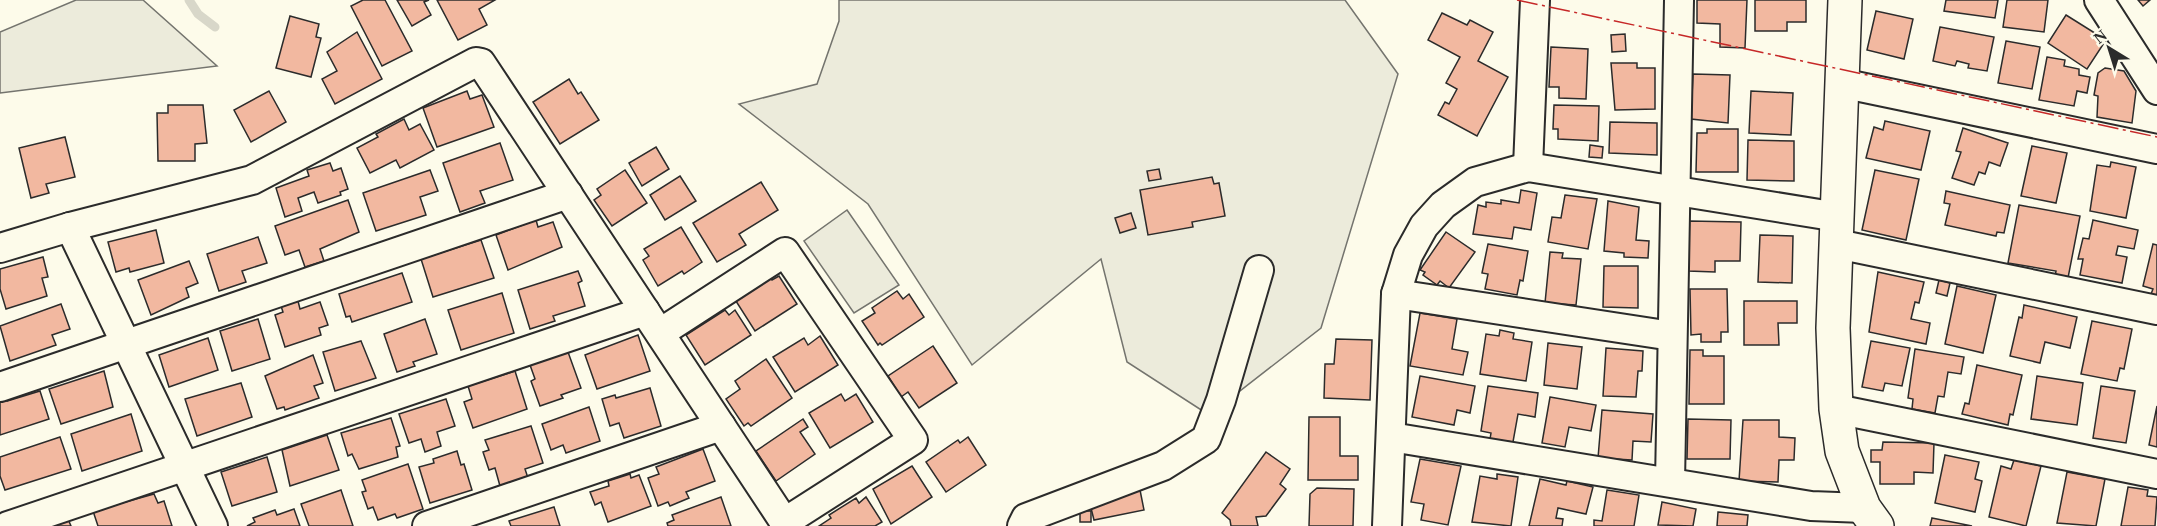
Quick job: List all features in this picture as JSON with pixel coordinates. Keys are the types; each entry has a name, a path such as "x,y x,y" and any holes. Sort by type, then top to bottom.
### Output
{"street":[{"path":"1528,167 1535,0"},
{"path":"1670,483 1680,0"},
{"path":"1845,0 1833,328 1836,409 1842,451 1871,517"},
{"path":"2099,0 2157,90"},
{"path":"0,248 70,227 252,180 476,62 482,63 568,194 653,322 786,524 914,440 785,252 653,322 185,467 8,526"},
{"path":"1841,83 2157,149"},
{"path":"1387,526 1396,294 1408,255 1425,226 1443,205 1474,182 1528,167 1676,192 2157,310"},
{"path":"0,387 568,194"},
{"path":"70,227 213,526"},
{"path":"1022,526 1026,518 1163,465 1206,439 1221,400 1259,270"},
{"path":"1396,294 1672,336"},
{"path":"1836,409 2157,474"},
{"path":"427,526 721,426"},
{"path":"1391,437 1871,517"}],"shaded area":[{"path":"76,0 143,0 217,66 0,93 0,32"},
{"path":"839,0 1345,0 1398,74 1321,328 1209,415 1127,362 1101,259 972,365 868,204 739,104 817,84 839,21"},
{"path":"847,210 899,285 854,313 804,241"}],"building":[{"path":"363,0 385,0 412,51 382,66 351,6"},
{"path":"397,0 429,0 424,2 431,15 412,26"},
{"path":"437,0 495,0 479,9 487,25 458,40"},
{"path":"1697,0 1747,0 1745,48 1720,47 1720,24 1697,23"},
{"path":"1755,0 1806,0 1806,22 1787,22 1787,31 1755,31"},
{"path":"1946,0 1998,0 1995,18 1944,11"},
{"path":"2007,0 2048,0 2044,32 2003,27"},
{"path":"2138,0 2150,0 2143,6"},
{"path":"1876,11 1913,19 1904,59 1867,50"},
{"path":"1442,13 1467,25 1470,20 1493,32 1478,61 1508,77 1477,136 1438,115 1445,102 1449,104 1457,89 1446,83 1460,57 1428,40"},
{"path":"2066,15 2106,40 2087,69 2048,43"},
{"path":"290,16 319,24 316,37 321,38 311,77 276,68"},
{"path":"1940,27 1994,37 1987,71 1968,68 1969,64 1957,61 1955,66 1933,61"},
{"path":"357,32 382,79 335,104 322,79 337,71 327,52"},
{"path":"1625,34 1626,51 1612,52 1611,35"},
{"path":"2006,41 2040,47 2032,89 1998,83"},
{"path":"1551,47 1588,49 1586,99 1559,98 1559,87 1549,87"},
{"path":"2047,57 2065,60 2064,66 2079,69 2079,75 2090,77 2087,93 2077,91 2074,106 2039,100"},
{"path":"1611,63 1637,63 1637,68 1655,68 1655,109 1615,110"},
{"path":"2105,68 2124,71 2136,91 2132,123 2097,117 2098,96 2094,95 2098,73"},
{"path":"1693,74 1730,75 1728,123 1691,119"},
{"path":"569,79 578,94 581,92 599,120 560,144 533,102"},
{"path":"269,91 286,122 251,142 234,110"},
{"path":"467,91 470,99 482,95 494,127 437,147 423,108"},
{"path":"1751,91 1793,93 1791,135 1749,133"},
{"path":"168,105 203,105 207,143 195,144 195,161 158,161 157,113 168,113"},
{"path":"1554,105 1599,106 1598,141 1558,139 1558,129 1553,129"},
{"path":"404,119 409,130 420,124 434,150 400,168 396,160 370,173 357,148 378,137 376,134"},
{"path":"1885,121 1930,131 1921,170 1866,158 1874,127 1883,130"},
{"path":"1610,122 1657,123 1657,155 1609,153"},
{"path":"1963,128 2008,143 2000,166 1989,162 1985,174 1979,172 1974,185 1952,178 1961,152 1956,151"},
{"path":"1707,129 1738,129 1738,172 1696,172 1697,133 1707,133"},
{"path":"65,137 75,177 46,184 49,193 31,198 19,148"},
{"path":"1748,140 1794,141 1794,181 1747,180"},
{"path":"500,143 513,180 480,191 485,203 460,212 443,163"},
{"path":"1590,145 1603,147 1602,158 1589,157"},
{"path":"2032,146 2067,153 2056,203 2021,196"},
{"path":"656,147 669,169 642,186 629,163"},
{"path":"2111,162 2136,167 2126,218 2090,211 2097,165 2110,167"},
{"path":"330,163 333,171 341,168 348,189 340,192 341,195 318,203 314,192 298,198 302,211 285,217 276,188 309,176 307,170"},
{"path":"1159,169 1161,179 1149,181 1147,171"},
{"path":"430,170 438,191 420,197 426,215 376,231 363,193"},
{"path":"625,170 647,203 612,226 594,200 601,195 597,189"},
{"path":"1875,170 1919,179 1906,240 1862,230"},
{"path":"680,176 696,201 665,220 650,195"},
{"path":"1212,177 1214,184 1219,183 1225,216 1192,222 1193,227 1148,235 1140,190"},
{"path":"761,182 778,210 739,234 746,245 717,262 693,223"},
{"path":"1521,190 1537,193 1531,230 1514,227 1512,239 1473,234 1478,205 1486,207 1486,202 1501,204 1501,200 1519,203"},
{"path":"1946,191 2010,205 2004,233 1997,232 1996,236 1945,225 1950,204 1944,203"},
{"path":"1565,195 1597,199 1588,249 1548,242 1552,217 1561,218"},
{"path":"348,200 359,232 320,249 324,261 305,267 299,250 285,255 275,226"},
{"path":"1608,201 1639,207 1636,240 1649,241 1648,258 1624,257 1624,253 1604,251"},
{"path":"2019,205 2080,216 2068,278 2055,276 2056,271 2008,263"},
{"path":"1131,213 1136,228 1120,233 1115,218"},
{"path":"536,220 538,227 553,222 562,247 508,270 496,235"},
{"path":"2093,220 2138,230 2134,249 2118,246 2116,255 2127,257 2122,283 2080,275 2083,259 2078,259 2083,238 2089,239"},
{"path":"1689,221 1741,222 1740,261 1715,261 1715,272 1688,271"},
{"path":"681,227 702,262 684,274 682,271 658,286 643,260 649,256 644,249"},
{"path":"156,230 164,263 130,272 129,268 116,272 108,242"},
{"path":"1446,232 1475,252 1449,288 1440,281 1437,285 1423,275 1425,272 1420,270"},
{"path":"1760,235 1793,236 1792,283 1758,282"},
{"path":"258,237 267,263 242,271 246,282 219,291 207,254"},
{"path":"481,240 494,278 433,297 421,259"},
{"path":"1488,244 1528,251 1523,281 1520,280 1517,295 1485,289 1488,274 1482,273"},
{"path":"2153,244 2157,245 2157,296 2151,294 2153,289 2143,286"},
{"path":"1550,252 1563,253 1562,258 1581,259 1576,305 1545,303"},
{"path":"43,257 48,277 42,278 47,296 6,309 0,289 0,269"},
{"path":"189,261 198,283 186,288 189,297 151,315 138,280"},
{"path":"1604,266 1638,266 1638,308 1603,307"},
{"path":"578,271 582,281 578,283 585,306 553,316 555,321 530,329 518,290"},
{"path":"1878,272 1924,282 1919,303 1915,302 1911,319 1930,323 1926,344 1869,332"},
{"path":"402,273 412,302 352,322 350,316 346,317 339,294"},
{"path":"779,276 797,304 755,331 734,298 770,277 772,280"},
{"path":"1939,280 1950,283 1947,296 1936,293"},
{"path":"1957,286 1996,295 1983,353 1945,344"},
{"path":"1690,289 1727,289 1728,332 1721,332 1721,342 1701,342 1701,334 1691,335"},
{"path":"897,291 903,299 909,294 924,317 882,345 880,343 878,345 862,321 875,313 872,308"},
{"path":"502,293 514,333 461,350 448,310"},
{"path":"298,301 300,309 320,302 328,325 319,328 321,335 285,347 275,315 283,312 281,306"},
{"path":"1744,301 1797,301 1797,323 1778,323 1779,345 1744,345"},
{"path":"61,304 70,329 52,335 56,345 10,361 0,326"},
{"path":"2024,305 2077,317 2070,348 2045,342 2040,363 2010,356"},
{"path":"725,310 729,315 735,310 751,335 705,365 686,335"},
{"path":"1420,313 1457,319 1452,349 1468,352 1463,375 1410,366"},
{"path":"258,319 270,359 232,371 220,331"},
{"path":"425,319 437,354 413,362 415,366 397,372 384,334"},
{"path":"2092,321 2132,329 2124,369 2120,368 2117,381 2081,374"},
{"path":"1500,330 1514,333 1513,339 1532,342 1526,381 1480,374 1486,334 1499,336"},
{"path":"638,335 650,371 597,389 585,355"},
{"path":"820,336 838,365 795,392 773,357 804,338 808,345"},
{"path":"208,338 218,370 169,387 159,355"},
{"path":"1336,339 1372,340 1370,400 1324,398 1325,364 1334,364"},
{"path":"361,341 376,378 335,391 323,352"},
{"path":"1871,341 1910,348 1902,386 1885,383 1883,391 1862,387"},
{"path":"1548,343 1582,347 1577,389 1544,385"},
{"path":"933,346 957,383 919,408 908,392 901,397 888,376"},
{"path":"1606,348 1643,351 1642,371 1638,371 1636,397 1603,396"},
{"path":"1915,349 1964,357 1961,374 1948,372 1944,397 1938,396 1935,413 1912,409 1913,399 1908,398"},
{"path":"1690,350 1703,350 1703,356 1724,356 1724,404 1689,404"},
{"path":"568,352 581,388 561,395 563,398 540,406 531,381 535,379 530,365"},
{"path":"313,355 323,383 314,386 319,398 285,410 284,407 277,409 265,376"},
{"path":"766,359 792,398 751,426 748,423 744,426 726,399 740,389 735,381"},
{"path":"1977,365 2022,375 2013,415 2010,414 2008,425 1962,414 1965,403 1969,404"},
{"path":"104,371 113,407 61,424 49,389"},
{"path":"515,371 527,409 473,428 464,402 472,399 468,386"},
{"path":"1420,376 1475,386 1470,413 1457,410 1454,425 1412,417"},
{"path":"2037,376 2083,383 2077,425 2031,419"},
{"path":"241,383 252,417 197,436 185,399"},
{"path":"1488,386 1538,393 1535,417 1518,414 1513,442 1490,439 1491,433 1481,431"},
{"path":"2101,386 2135,391 2126,443 2093,438"},
{"path":"650,388 661,426 624,438 619,423 610,426 602,399 615,395 616,398"},
{"path":"40,391 49,419 0,435 0,399 5,397 7,401"},
{"path":"841,394 845,401 856,394 873,422 830,448 809,413"},
{"path":"1550,397 1596,405 1591,431 1569,427 1565,447 1542,443"},
{"path":"446,399 455,426 437,432 441,446 425,452 421,439 409,443 399,414"},
{"path":"2157,406 2157,447 2149,445"},
{"path":"589,407 600,441 566,453 563,445 551,450 542,424"},
{"path":"1602,410 1653,414 1651,442 1633,441 1632,460 1598,458"},
{"path":"131,414 142,451 82,471 71,434"},
{"path":"1309,417 1340,417 1340,456 1358,456 1358,480 1308,480"},
{"path":"391,418 400,446 396,447 398,457 359,469 352,454 348,456 341,433"},
{"path":"803,419 808,427 800,432 815,454 776,481 756,451"},
{"path":"1688,419 1731,420 1730,459 1687,459"},
{"path":"1743,420 1779,420 1779,437 1795,438 1794,460 1779,460 1778,482 1739,481"},
{"path":"531,426 543,463 525,469 528,478 500,486 495,468 489,470 483,452 489,450 485,440"},
{"path":"327,435 339,470 290,486 282,450"},
{"path":"60,437 71,469 5,490 0,476 0,457"},
{"path":"968,437 986,465 946,492 926,462 958,440 960,443"},
{"path":"1883,442 1934,443 1933,473 1914,472 1914,484 1880,484 1880,462 1871,462 1871,450 1882,450"},
{"path":"703,449 715,481 686,492 689,498 670,506 668,502 658,506 648,478 659,474 656,467"},
{"path":"457,451 461,465 464,464 472,490 430,503 419,467 434,463 433,459"},
{"path":"1266,452 1290,469 1280,484 1286,489 1266,516 1256,517 1258,526 1231,526 1230,520 1222,513"},
{"path":"1945,455 1979,462 1975,479 1982,481 1975,512 1935,503"},
{"path":"267,457 277,492 232,506 221,472"},
{"path":"1420,459 1461,466 1448,525 1421,520 1424,504 1411,502"},
{"path":"2014,460 2041,466 2026,526 1989,517 2001,466 2011,469"},
{"path":"408,464 423,509 397,518 395,514 378,520 373,507 368,509 362,492 366,491 362,480"},
{"path":"912,466 932,497 891,524 873,489"},
{"path":"2067,472 2105,479 2096,526 2057,523"},
{"path":"630,474 631,478 639,475 651,506 608,522 601,502 595,505 590,492 609,486 608,481"},
{"path":"1497,474 1518,477 1511,526 1472,522 1480,476 1497,479"},
{"path":"1540,479 1566,485 1567,481 1593,487 1586,514 1558,508 1556,518 1563,519 1562,526 1529,526"},
{"path":"2128,487 2148,490 2147,496 2157,497 2155,526 2121,526"},
{"path":"1317,488 1354,489 1353,526 1309,526 1310,494"},
{"path":"341,490 353,526 309,526 301,504"},
{"path":"1140,490 1144,510 1094,520 1090,504 1106,496"},
{"path":"1607,490 1639,495 1634,526 1594,526 1594,520 1602,521"},
{"path":"154,494 158,503 164,501 172,526 98,526 93,511"},
{"path":"721,497 731,526 668,526 667,523 674,520 672,515"},
{"path":"866,497 882,522 875,526 819,526 831,518 829,515 856,498 859,503"},
{"path":"1662,502 1696,509 1693,526 1658,525"},
{"path":"554,507 560,526 511,526 509,521"},
{"path":"294,509 300,526 247,526 255,522 253,518 275,510 277,515"},
{"path":"1080,511 1091,511 1091,522 1080,522"},
{"path":"1718,512 1748,515 1747,526 1717,526"},
{"path":"1932,518 1972,526 1930,526"},
{"path":"68,519 71,526 47,526"}],"waterway":[{"path":"189,0 198,14 215,27"}],"power":[{"path":"1517,0 2157,137"}]}
